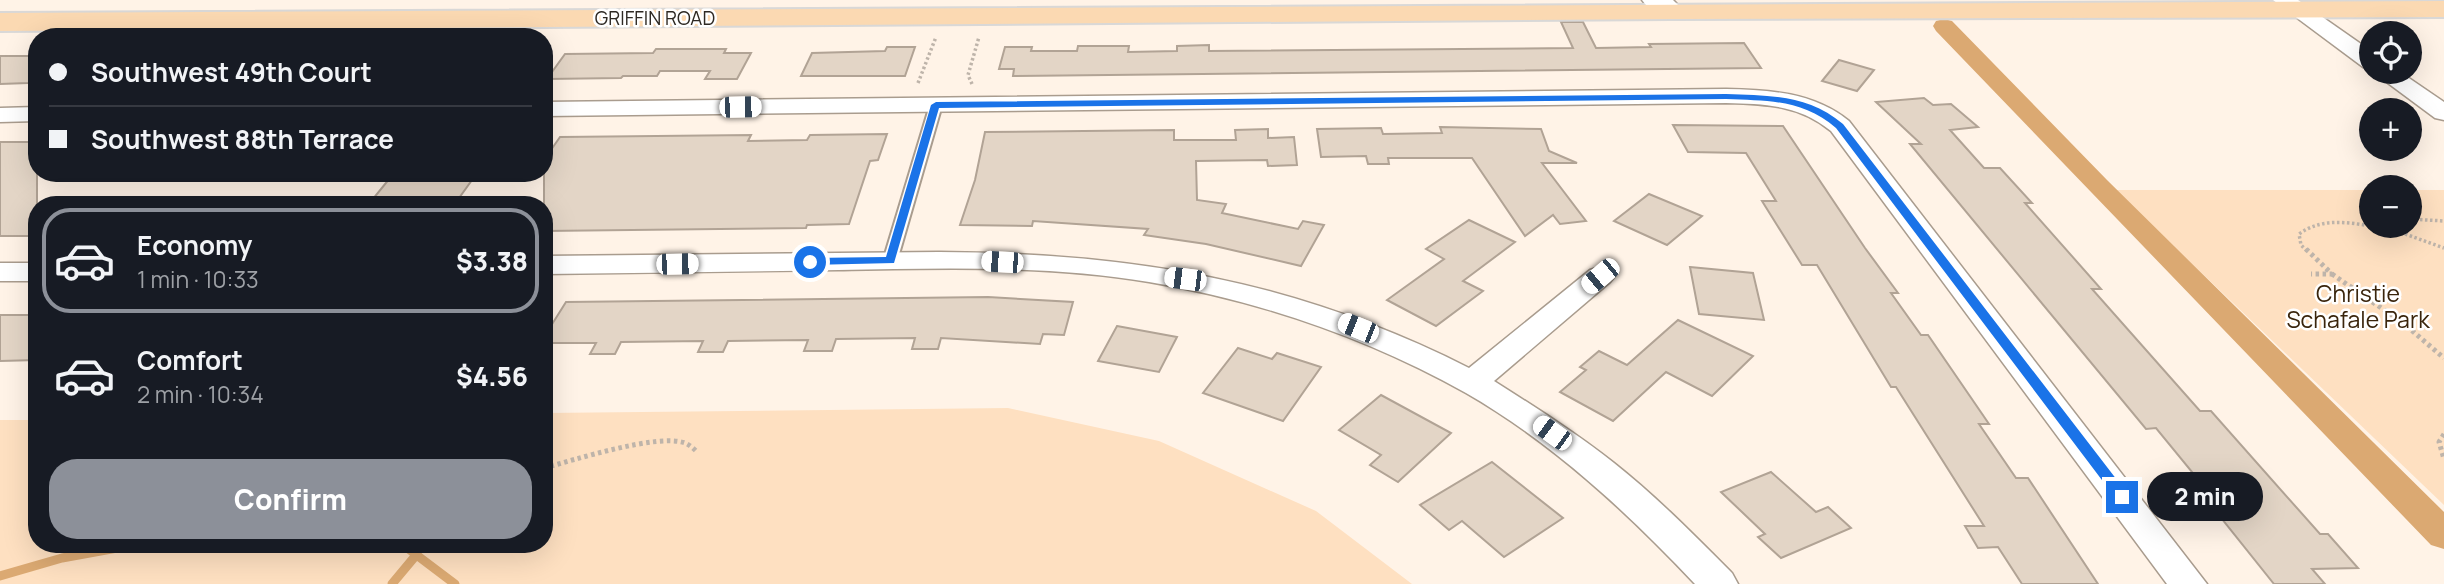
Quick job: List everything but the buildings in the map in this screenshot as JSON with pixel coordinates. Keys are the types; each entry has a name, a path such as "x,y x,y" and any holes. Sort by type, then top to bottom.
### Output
{"main road":[{"name":"GRIFFIN ROAD","path":"0,22 1665,4 2291,5 2444,9"}],"street":[{"path":"2291,5 2359,53"},
{"path":"2402,84 2444,113"},
{"path":"553,109 1726,96 1768,97 1810,106 1823,112 1840,126 2189,584"},
{"path":"0,114 28,114"},
{"path":"553,265 953,260 1076,265 1185,279 1260,297 1335,319 1404,347 1474,382 1586,457 1678,539 1719,584"},
{"path":"0,272 28,272"},
{"path":"1474,382 1600,276"}],"lane":[{"path":"890,261 936,105"}],"path":[{"path":"909,87 921,80 936,36"},
{"path":"979,37 968,79 980,88"},
{"path":"2422,220 2444,221"},
{"path":"2359,224 2310,224 2299,234 2301,245 2332,274 2403,323 2444,358"},
{"path":"2419,238 2444,248"},
{"path":"2311,274 2332,274"},
{"path":"2444,434 2439,442 2444,459"},
{"path":"553,465 586,456 663,443 679,442 698,453"}],"green space":[{"name":"Christie Schafale Park","path":"2115,190 2359,190 2359,238 2422,238 2422,190 2444,190 2444,505"},
{"path":"1008,408 1159,441 1316,511 1412,584 0,584 0,420 28,420 28,553 553,553 553,413"}],"waterway":[{"path":"1944,26 2098,186 2444,535"},
{"path":"0,576 90,553"},
{"path":"392,584 416,555"},
{"path":"416,555 455,584"}],"route":[{"path":"810,262 890,261 936,105 1726,96 1786,99 1823,112 1840,126 2122,497"}]}
